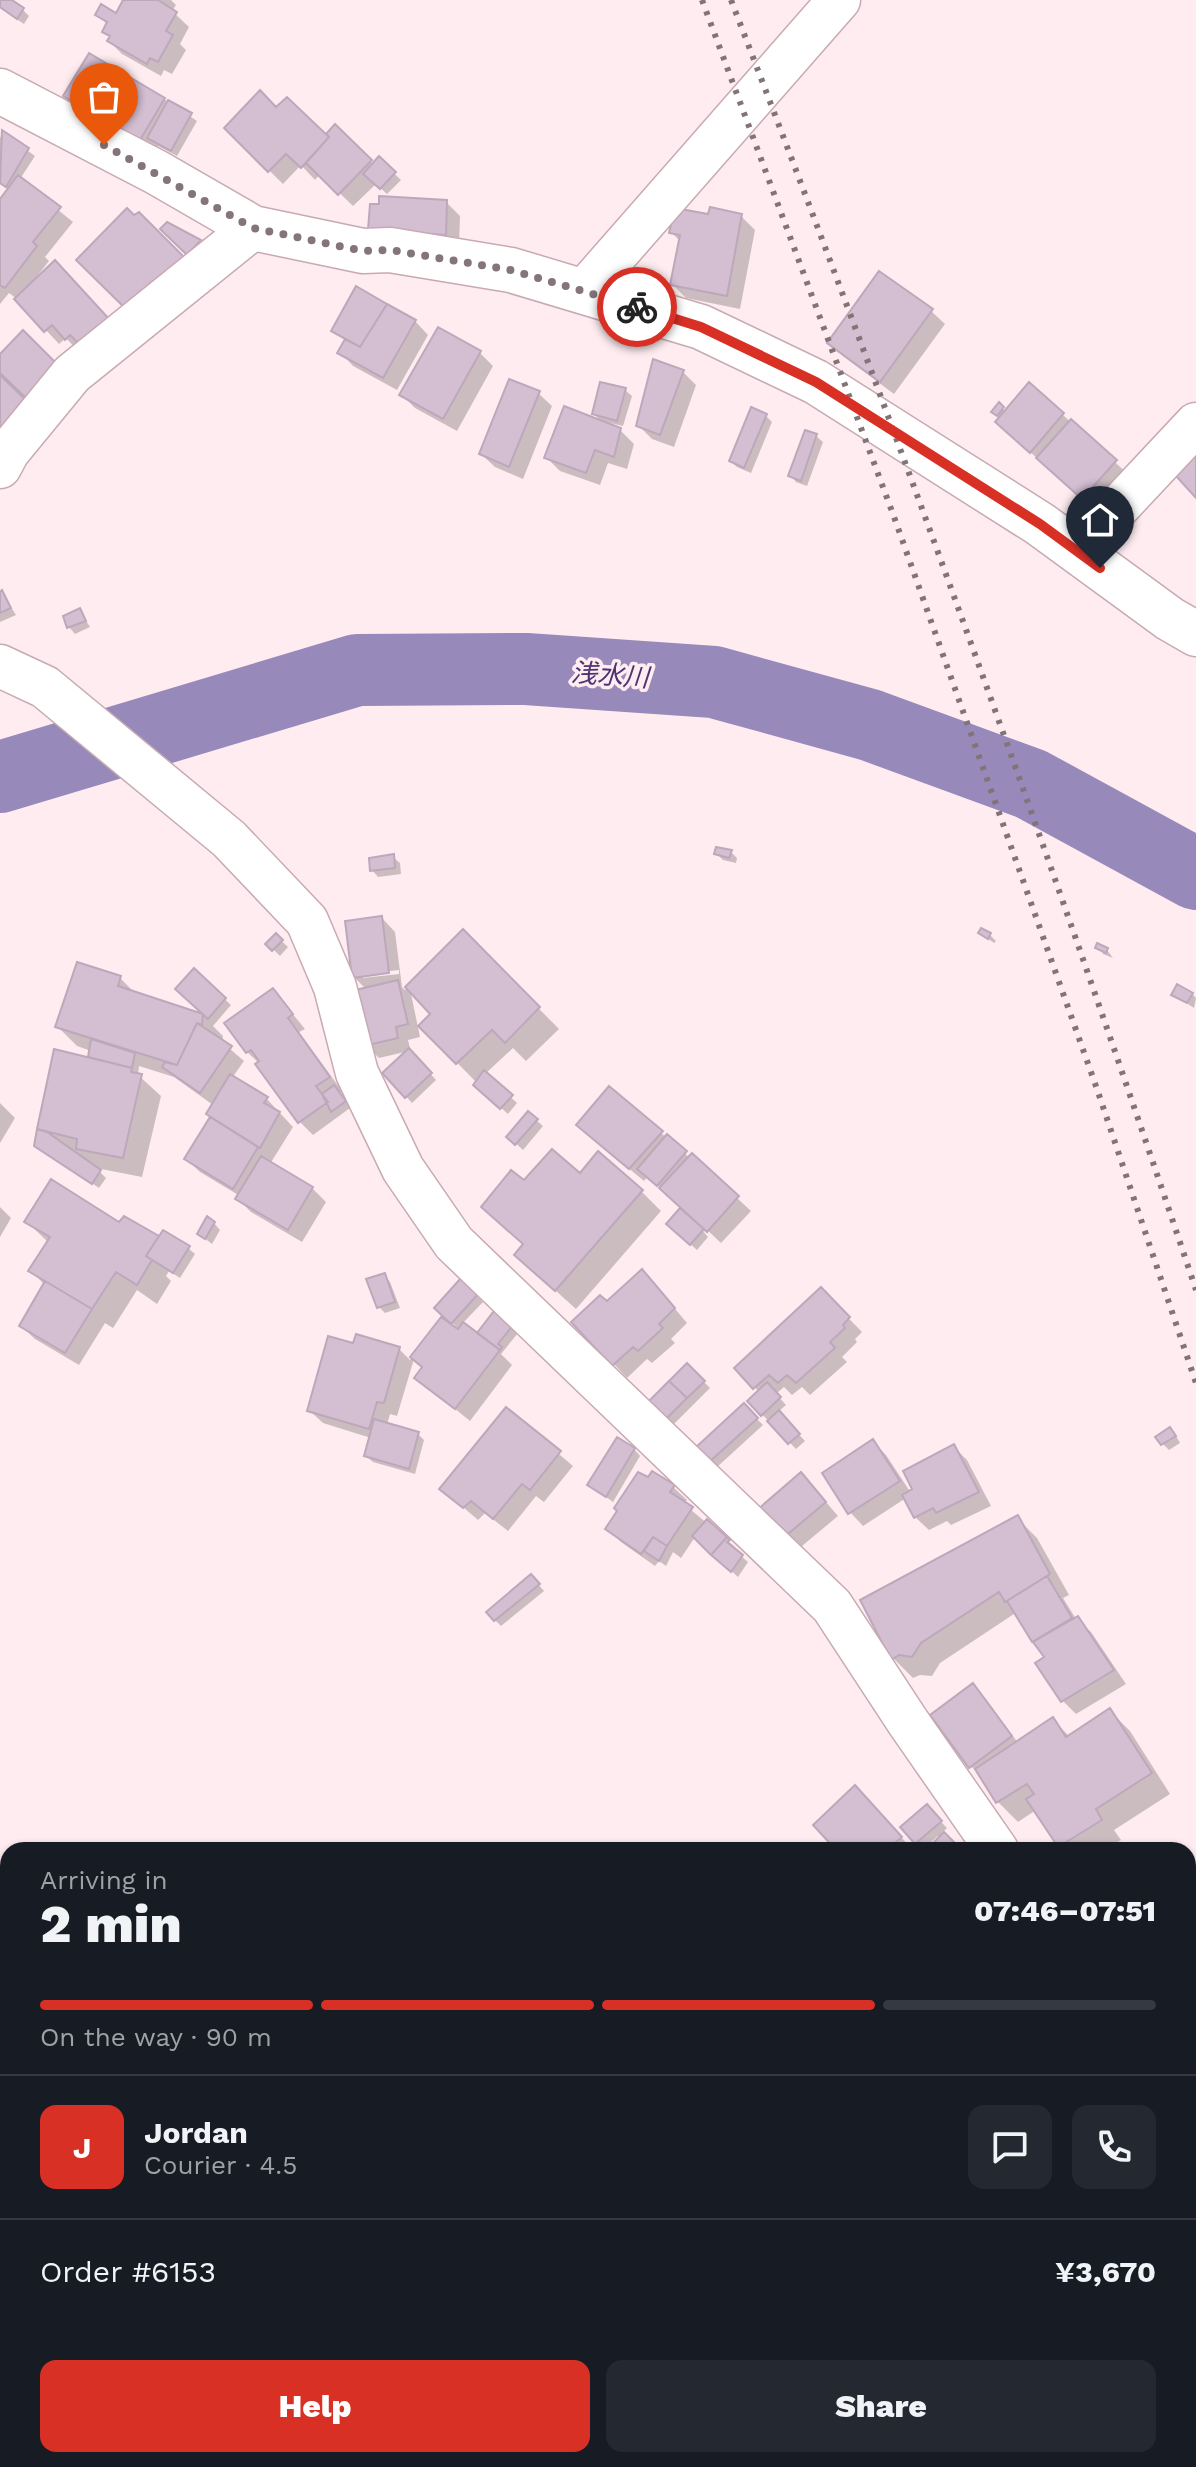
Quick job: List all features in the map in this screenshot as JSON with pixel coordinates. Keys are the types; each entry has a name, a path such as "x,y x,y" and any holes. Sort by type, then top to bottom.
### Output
{"highway":[{"path":"0,91 156,172 253,228 363,251 390,250 511,270 701,327 816,382 1040,524 1170,619 1196,634"}],"street":[{"path":"584,291 839,0"},
{"path":"0,467 8,452 72,374 253,228"},
{"path":"1077,551 1196,424"},
{"path":"0,666 45,687 229,839 307,921 335,987 357,1073 403,1169 454,1243 832,1606 991,1842"}],"building":[{"path":"0,0 12,0 24,8 17,19 0,7"},
{"path":"123,0 158,0 177,12 166,31 173,35 158,62 150,58 147,64 107,41 110,36 102,32 107,22 95,15 101,4 116,13"},
{"path":"89,53 165,98 140,140 63,96"},
{"path":"260,90 276,107 287,97 329,137 301,168 286,154 268,172 224,128"},
{"path":"168,100 192,113 171,151 147,138"},
{"path":"335,124 372,160 338,195 306,163 329,137 326,134"},
{"path":"2,130 29,148 6,187 0,183"},
{"path":"379,156 396,172 380,189 363,174"},
{"path":"18,175 61,207 33,242 37,246 5,288 0,285 0,199"},
{"path":"379,196 447,200 446,235 368,230 370,204 379,204"},
{"path":"710,207 742,214 727,296 670,285 680,235 669,233 675,208 708,214"},
{"path":"127,208 134,215 139,212 185,258 131,314 76,260"},
{"path":"167,222 201,240 187,255 160,229"},
{"path":"55,260 110,320 81,346 70,335 65,340 52,325 44,332 14,299"},
{"path":"879,271 933,309 880,382 827,343"},
{"path":"356,286 387,304 360,347 331,331"},
{"path":"387,304 416,320 383,378 337,353 345,339 360,347"},
{"path":"438,327 481,351 443,419 399,395"},
{"path":"23,330 60,367 28,400 0,373 0,354"},
{"path":"653,359 684,370 660,435 636,426"},
{"path":"0,375 30,404 0,444"},
{"path":"509,379 540,391 509,467 479,454"},
{"path":"600,382 626,388 617,421 592,414"},
{"path":"1029,382 1064,413 1030,453 995,422"},
{"path":"999,402 1004,407 997,416 991,412"},
{"path":"564,406 621,428 614,457 595,450 586,473 544,458"},
{"path":"751,407 767,414 744,468 729,461"},
{"path":"1071,419 1117,460 1082,499 1036,458"},
{"path":"805,430 817,434 801,481 788,476"},
{"path":"1196,439 1196,498 1167,466"},
{"path":"2,590 11,608 0,613 0,592"},
{"path":"80,608 86,621 67,628 63,616"},
{"path":"716,847 732,850 729,858 714,854"},
{"path":"394,854 395,868 370,871 369,858"},
{"path":"382,916 389,973 352,978 345,921"},
{"path":"981,928 991,933 988,939 978,933"},
{"path":"463,929 540,1007 505,1043 492,1030 456,1064 418,1026 430,1014 405,987"},
{"path":"276,933 283,940 272,951 265,944"},
{"path":"1097,943 1108,948 1106,953 1095,948"},
{"path":"77,962 121,976 118,986 203,1014 202,1025 197,1023 177,1065 55,1027"},
{"path":"194,968 226,998 208,1019 175,989"},
{"path":"398,980 408,1024 396,1027 398,1038 364,1046 351,991"},
{"path":"1177,984 1193,993 1187,1003 1171,995"},
{"path":"273,988 293,1014 288,1018 330,1077 316,1086 328,1102 298,1123 255,1064 259,1061 251,1050 246,1053 224,1023"},
{"path":"197,1023 232,1046 200,1093 162,1067 165,1062 177,1065"},
{"path":"91,1039 135,1053 132,1068 88,1057"},
{"path":"409,1048 432,1073 405,1098 382,1073"},
{"path":"54,1049 132,1068 131,1072 142,1074 123,1158 76,1149 77,1139 37,1129"},
{"path":"484,1070 513,1095 500,1109 473,1085"},
{"path":"230,1074 268,1097 264,1103 280,1112 260,1148 206,1114"},
{"path":"334,1085 346,1101 331,1112 322,1094"},
{"path":"609,1086 663,1131 629,1169 576,1125"},
{"path":"528,1111 538,1119 515,1145 506,1137"},
{"path":"210,1117 258,1147 233,1189 184,1159"},
{"path":"37,1129 47,1132 101,1170 92,1184 34,1146"},
{"path":"667,1134 687,1151 657,1186 637,1169"},
{"path":"552,1149 580,1173 598,1151 643,1190 555,1291 514,1255 523,1244 481,1207 511,1170 524,1180"},
{"path":"692,1153 739,1196 707,1232 659,1188"},
{"path":"261,1156 313,1187 288,1230 235,1199"},
{"path":"51,1179 119,1222 124,1216 159,1236 146,1256 152,1260 137,1285 116,1272 92,1309 28,1271 50,1237 24,1222"},
{"path":"680,1208 704,1229 690,1245 666,1224"},
{"path":"207,1216 215,1222 205,1239 197,1234"},
{"path":"163,1230 190,1246 173,1273 146,1256"},
{"path":"642,1269 675,1308 659,1324 663,1328 638,1351 633,1347 612,1366 571,1322 600,1295 607,1301"},
{"path":"385,1273 395,1302 377,1308 366,1279"},
{"path":"461,1278 478,1294 451,1324 434,1308"},
{"path":"45,1281 92,1309 65,1353 19,1326"},
{"path":"821,1287 850,1317 843,1325 845,1328 830,1342 835,1348 796,1383 787,1375 778,1383 769,1375 753,1389 734,1368"},
{"path":"494,1311 513,1325 498,1344 502,1347 500,1350 477,1333"},
{"path":"441,1317 458,1329 463,1322 500,1350 455,1409 414,1378 422,1367 410,1357"},
{"path":"356,1334 400,1347 384,1403 377,1402 369,1429 307,1411 328,1336 353,1343"},
{"path":"687,1363 705,1381 687,1398 669,1381"},
{"path":"669,1381 687,1398 663,1422 645,1405"},
{"path":"767,1382 781,1397 761,1416 747,1401"},
{"path":"744,1403 758,1418 708,1463 695,1448"},
{"path":"506,1407 561,1451 530,1490 522,1484 493,1519 471,1501 463,1508 439,1489"},
{"path":"779,1410 800,1434 788,1444 767,1421"},
{"path":"374,1419 419,1432 409,1469 364,1456"},
{"path":"1170,1427 1176,1436 1161,1445 1155,1437"},
{"path":"617,1437 635,1448 606,1497 587,1485"},
{"path":"873,1439 900,1481 848,1514 822,1473"},
{"path":"954,1444 979,1492 936,1513 933,1508 914,1518 902,1495 912,1489 903,1471"},
{"path":"652,1471 675,1485 670,1492 693,1507 667,1546 653,1537 641,1554 605,1529 617,1511 614,1508 638,1472 648,1477"},
{"path":"801,1472 826,1502 782,1539 757,1510"},
{"path":"1018,1515 1050,1574 1005,1602 999,1592 921,1643 912,1657 899,1655 891,1660 860,1600"},
{"path":"707,1519 727,1537 711,1555 692,1536"},
{"path":"653,1537 667,1546 659,1561 644,1551"},
{"path":"727,1537 730,1540 727,1542 743,1555 731,1572 711,1555"},
{"path":"531,1574 540,1584 494,1621 486,1612"},
{"path":"1047,1576 1072,1618 1032,1642 1007,1601"},
{"path":"1078,1616 1114,1670 1061,1702 1035,1663 1044,1657 1033,1642"},
{"path":"973,1683 1012,1736 969,1768 930,1715"},
{"path":"1110,1708 1152,1773 1096,1809 1102,1820 1066,1842 1055,1842 1026,1799 1034,1794 1027,1784 996,1803 975,1769 1053,1717 1066,1737"},
{"path":"855,1785 902,1837 896,1842 829,1842 813,1825"},
{"path":"927,1804 942,1821 917,1842 913,1842 900,1827"},
{"path":"944,1832 954,1842 934,1842"}],"waterway":[{"name":"浅水川","path":"0,777 357,670 526,669 714,682 870,725 1031,784 1196,874"}],"railway":[{"path":"702,0 893,514 1097,1089 1196,1383"},
{"path":"731,0 971,642 1196,1290"}],"way so far":[{"path":"104,145 253,228 363,251 390,250 511,270 637,307"}],"route":[{"path":"637,307 701,327 816,382 1040,524 1100,568"}]}
